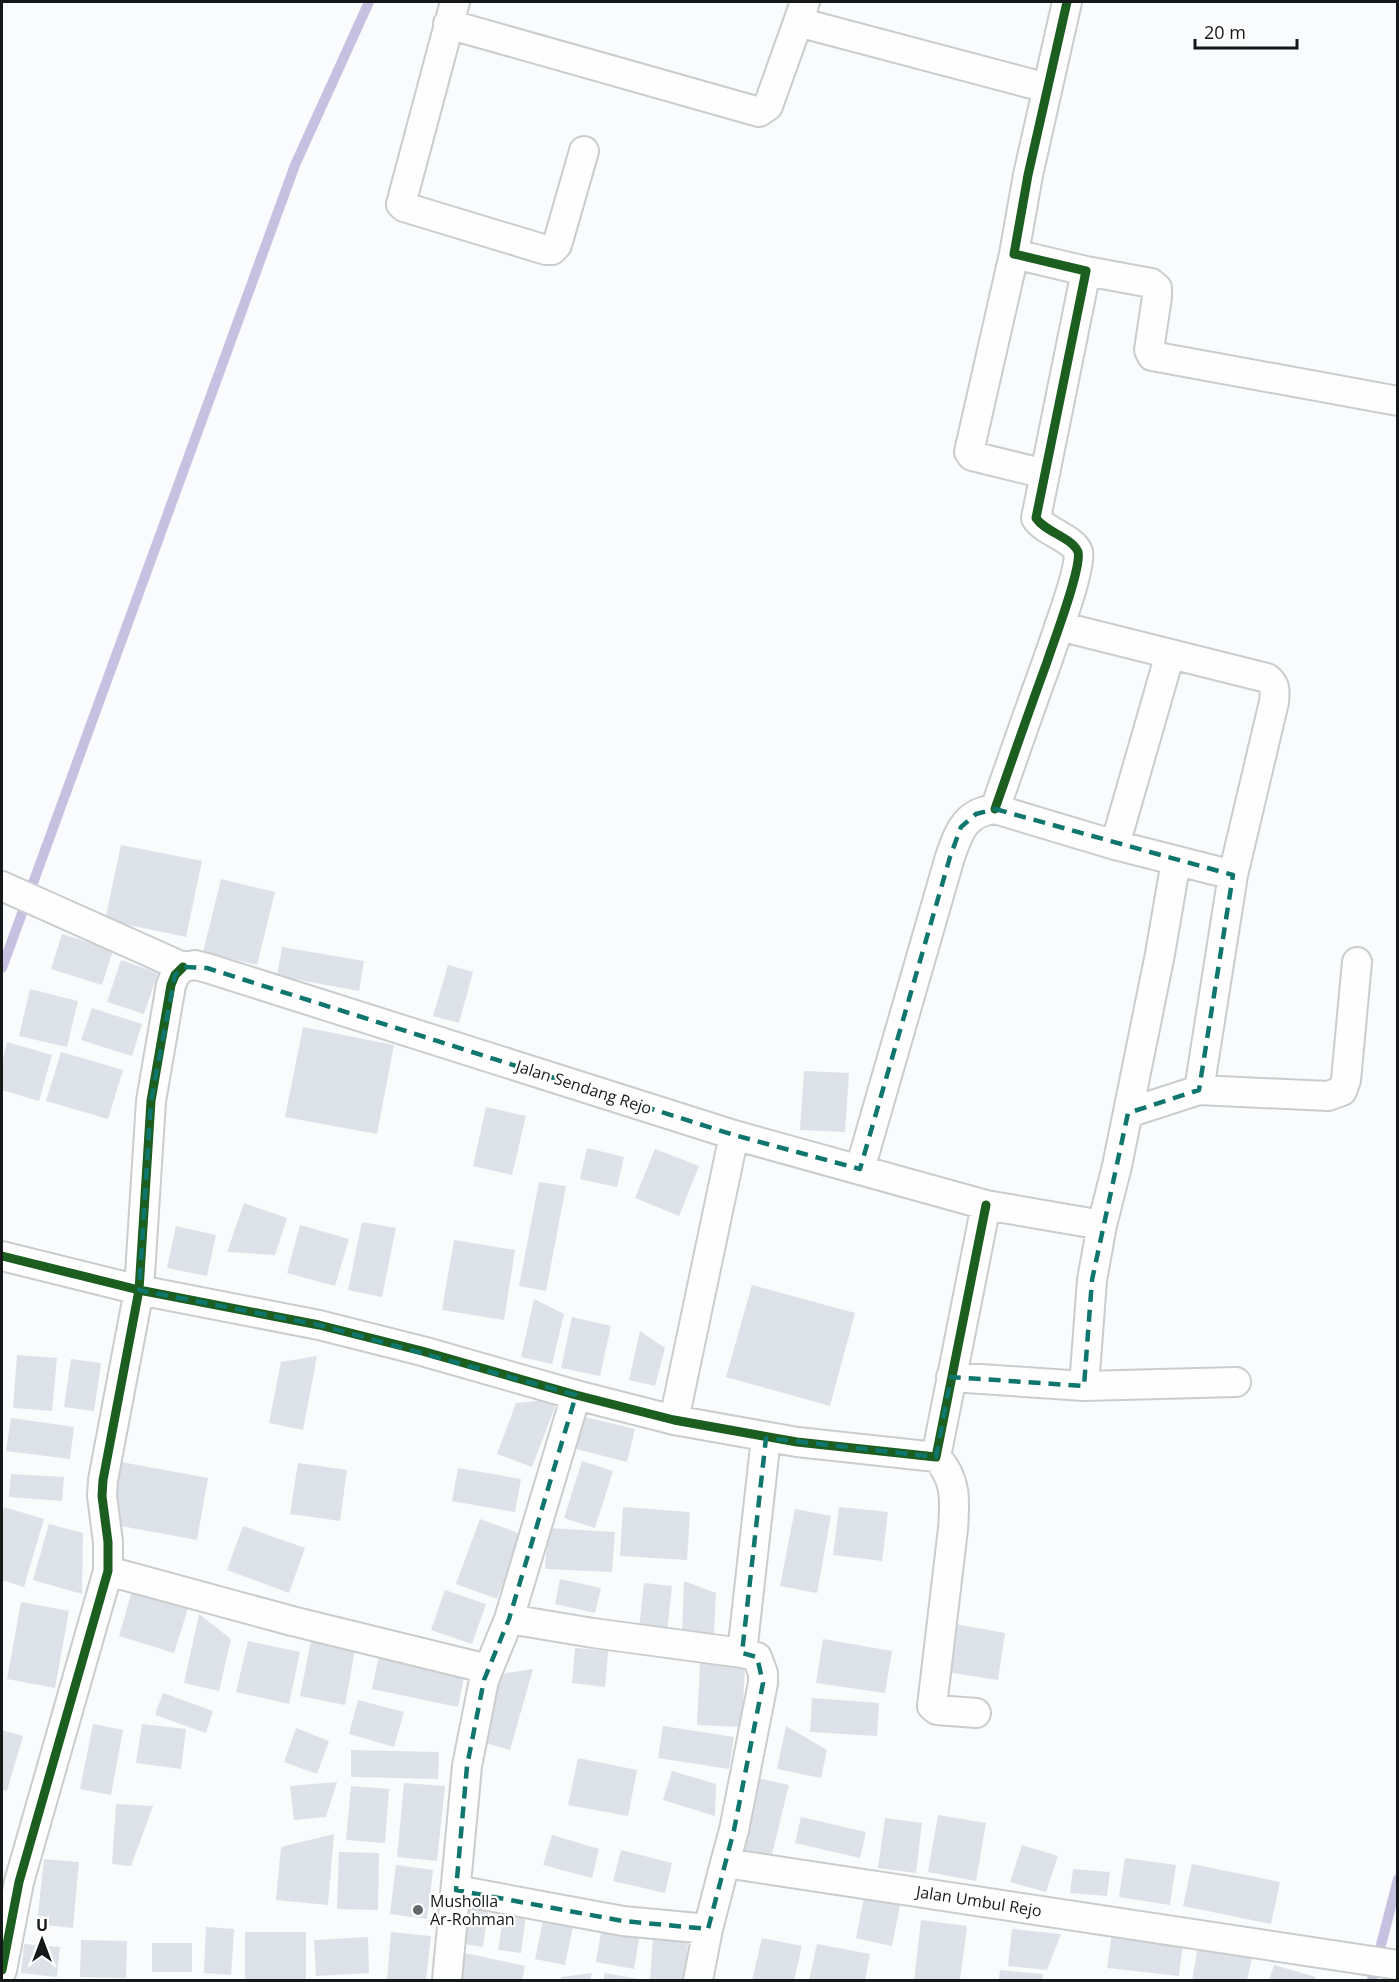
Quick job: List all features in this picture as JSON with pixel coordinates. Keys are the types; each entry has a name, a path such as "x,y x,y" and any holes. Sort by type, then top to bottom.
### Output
{"street":[{"path":"1045,474 972,456 969,452 1014,254 1028,175 1067,2"},
{"path":"584,151 557,245 552,250 404,207 401,202 452,13 726,104 759,111 768,106 801,12 1047,88"},
{"path":"1014,254 1151,283 1157,288 1149,350 1152,356 1398,401"},
{"path":"995,809 1059,626 1077,566 1078,553 1074,545 1041,525 1036,518 1086,271"},
{"path":"1059,626 1267,678 1274,686 1274,702 1233,875 1199,1090"},
{"path":"1115,845 1170,654"},
{"path":"860,1169 950,857 962,826 976,814 995,809 1115,845 1233,875"},
{"path":"1084,1386 1092,1280 1160,954 1176,861"},
{"name":"Jalan Sendang Rejo","path":"2,886 183,967 195,965 207,968 734,1135 986,1205 1102,1225"},
{"path":"1128,1113 1199,1090 1310,1096 1335,1095 1342,1091 1347,1080 1357,962"},
{"path":"2,1970 10,1879 108,1571 108,1542 102,1488 139,1290 151,1101 171,984 175,975 183,967"},
{"path":"674,1420 734,1135"},
{"path":"936,1457 986,1205"},
{"path":"2,1256 139,1290 319,1325 674,1420 766,1438 936,1457 949,1472 955,1501 932,1706 937,1710 976,1713"},
{"path":"951,1377 1084,1386 1236,1383"},
{"path":"447,1980 467,1766 484,1680 508,1619 576,1395"},
{"path":"742,1653 766,1438"},
{"path":"108,1571 292,1621 488,1669"},
{"path":"508,1619 757,1657 763,1672 763,1683 734,1830 708,1929 698,1980"},
{"name":"Jalan Umbul Rejo","path":"725,1863 1398,1965"},
{"path":"456,1890 623,1921 708,1929"}],"highlighted area":[{"path":"995,809 1233,875 1199,1090 1128,1113 1092,1280 1084,1386 951,1377 936,1457 766,1438 742,1653 757,1657 763,1683 734,1830 708,1929 623,1921 456,1890 467,1766 484,1680 509,1619 576,1395 319,1325 139,1290 151,1101 175,975 183,967 207,968 734,1135 860,1169 950,857 961,827 976,814"}],"building":[{"path":"121,845 202,861 186,937 105,920"},
{"path":"221,879 275,892 257,965 203,952"},
{"path":"62,934 113,950 102,985 51,969"},
{"path":"282,947 364,961 359,991 277,976"},
{"path":"121,960 158,973 144,1014 107,1002"},
{"path":"448,965 473,972 459,1023 433,1016"},
{"path":"30,989 78,1001 67,1047 19,1036"},
{"path":"92,1008 142,1024 132,1056 81,1040"},
{"path":"303,1027 394,1045 377,1134 285,1117"},
{"path":"7,1042 52,1055 39,1101 2,1090 2,1063"},
{"path":"61,1052 123,1070 108,1119 46,1101"},
{"path":"804,1071 849,1073 845,1132 800,1130"},
{"path":"486,1107 526,1116 512,1175 473,1166"},
{"path":"587,1148 624,1157 617,1187 580,1179"},
{"path":"655,1149 699,1166 679,1216 635,1198"},
{"path":"539,1182 566,1186 546,1291 519,1286"},
{"path":"244,1203 287,1218 275,1255 227,1252"},
{"path":"362,1222 396,1228 382,1297 348,1290"},
{"path":"300,1225 349,1239 335,1286 287,1273"},
{"path":"176,1226 216,1235 207,1276 167,1268"},
{"path":"454,1240 515,1250 504,1320 442,1310"},
{"path":"752,1285 855,1313 830,1406 726,1377"},
{"path":"534,1299 564,1314 552,1364 521,1357"},
{"path":"572,1317 611,1326 600,1376 561,1368"},
{"path":"640,1331 665,1348 655,1386 629,1380"},
{"path":"17,1355 57,1358 52,1411 13,1408"},
{"path":"317,1356 303,1430 269,1423 281,1362"},
{"path":"71,1359 101,1363 94,1411 64,1407"},
{"path":"558,1399 532,1467 497,1454 516,1403"},
{"path":"580,1416 635,1429 627,1462 572,1448"},
{"path":"11,1418 74,1427 70,1459 6,1451"},
{"path":"582,1461 613,1471 595,1528 564,1518"},
{"path":"121,1462 208,1478 197,1540 110,1524"},
{"path":"298,1463 347,1470 340,1521 290,1514"},
{"path":"458,1468 521,1479 515,1512 452,1501"},
{"path":"11,1474 64,1477 62,1501 9,1497"},
{"path":"4,1507 44,1519 24,1587 2,1580"},
{"path":"623,1507 690,1512 687,1560 620,1556"},
{"path":"839,1507 888,1512 882,1561 833,1555"},
{"path":"795,1509 831,1516 817,1593 780,1586"},
{"path":"480,1519 521,1534 497,1599 456,1584"},
{"path":"49,1524 83,1533 82,1594 33,1580"},
{"path":"243,1526 305,1548 289,1593 227,1570"},
{"path":"548,1528 615,1532 612,1572 545,1569"},
{"path":"560,1579 601,1588 595,1613 555,1604"},
{"path":"684,1581 716,1593 714,1634 682,1633"},
{"path":"644,1583 672,1586 667,1632 639,1629"},
{"path":"134,1584 190,1602 174,1653 119,1636"},
{"path":"445,1590 486,1604 472,1644 431,1630"},
{"path":"21,1602 69,1611 55,1688 7,1679"},
{"path":"199,1614 231,1639 219,1691 184,1683"},
{"path":"955,1624 1005,1633 998,1680 946,1672"},
{"path":"823,1639 892,1651 885,1693 816,1683"},
{"path":"248,1641 300,1652 289,1704 236,1692"},
{"path":"311,1641 355,1650 345,1705 300,1696"},
{"path":"575,1648 608,1651 605,1687 572,1683"},
{"path":"379,1655 465,1673 458,1707 372,1689"},
{"path":"700,1663 745,1665 742,1727 697,1725"},
{"path":"533,1669 510,1750 482,1742 500,1674"},
{"path":"163,1693 213,1711 206,1733 155,1715"},
{"path":"812,1698 879,1703 877,1736 810,1732"},
{"path":"358,1700 404,1712 394,1747 349,1734"},
{"path":"93,1724 123,1730 111,1795 80,1789"},
{"path":"142,1724 186,1729 181,1769 136,1763"},
{"path":"663,1726 734,1737 729,1769 658,1758"},
{"path":"786,1726 827,1750 821,1778 777,1769"},
{"path":"296,1728 329,1741 317,1774 284,1762"},
{"path":"2,1730 23,1736 7,1791 2,1790"},
{"path":"351,1750 439,1752 438,1779 351,1777"},
{"path":"578,1758 637,1770 628,1816 568,1805"},
{"path":"672,1771 716,1784 715,1816 663,1800"},
{"path":"753,1777 789,1785 771,1858 735,1849"},
{"path":"337,1782 326,1817 294,1820 290,1786"},
{"path":"404,1783 445,1786 437,1861 397,1857"},
{"path":"351,1786 389,1789 385,1843 346,1840"},
{"path":"116,1804 153,1806 131,1866 112,1864"},
{"path":"938,1815 986,1823 976,1881 928,1872"},
{"path":"801,1817 866,1832 860,1858 795,1843"},
{"path":"885,1818 922,1823 916,1873 878,1868"},
{"path":"334,1834 328,1905 276,1900 281,1847"},
{"path":"552,1835 599,1849 592,1878 543,1865"},
{"path":"1022,1845 1058,1856 1046,1892 1010,1882"},
{"path":"621,1850 672,1863 665,1893 613,1881"},
{"path":"339,1852 379,1853 378,1910 337,1909"},
{"path":"1125,1858 1176,1865 1170,1905 1119,1897"},
{"path":"44,1859 79,1862 73,1928 37,1924"},
{"path":"1192,1864 1280,1882 1271,1924 1183,1906"},
{"path":"396,1865 433,1870 427,1919 390,1914"},
{"path":"1073,1869 1110,1872 1107,1896 1070,1893"},
{"path":"865,1893 901,1900 892,1946 856,1938"},
{"path":"489,1905 483,1947 463,1944 469,1906"},
{"path":"504,1913 526,1915 521,1953 498,1950"},
{"path":"544,1915 574,1922 565,1965 535,1959"},
{"path":"921,1920 967,1926 960,1980 914,1980"},
{"path":"206,1927 234,1929 231,1975 204,1973"},
{"path":"602,1927 640,1933 634,1969 596,1962"},
{"path":"1012,1929 1061,1934 1047,1970 1008,1966"},
{"path":"245,1932 306,1932 306,1980 245,1980"},
{"path":"391,1932 431,1936 426,1980 387,1979"},
{"path":"1112,1933 1183,1942 1179,1976 1107,1968"},
{"path":"368,1937 369,1973 316,1976 314,1940"},
{"path":"762,1938 802,1946 794,1980 752,1980"},
{"path":"81,1940 127,1941 126,1978 80,1977"},
{"path":"653,1940 688,1942 685,1980 650,1980"},
{"path":"152,1943 192,1943 192,1972 152,1972"},
{"path":"24,1944 60,1947 57,1977 21,1973"},
{"path":"817,1944 870,1954 865,1980 809,1980"},
{"path":"1198,1947 1252,1958 1247,1980 1192,1980"},
{"path":"465,1953 525,1966 522,1980 460,1980"},
{"path":"1274,1965 1316,1977 1315,1980 1269,1980"},
{"path":"1000,1970 1043,1974 1042,1980 999,1980"},
{"path":"592,1973 590,1980 561,1980 561,1977"},
{"path":"605,1973 638,1979 638,1980 603,1980"}],"waterway":[{"path":"2,968 295,165 369,2"},
{"path":"1372,1980 1398,1879"}],"cycle path":[{"path":"995,809 1066,606 1078,561 1078,552 1075,547 1036,518 1086,271 1014,254 1028,175 1067,2"},
{"path":"2,1970 19,1882 108,1571 108,1542 102,1496 103,1480 139,1290 151,1101 171,985 175,975 183,967"},
{"path":"2,1256 139,1290 319,1325 674,1420 797,1442 936,1457 986,1205"}],"place":[{"name":"Musholla Ar-Rohman","path":"418,1910"}]}
